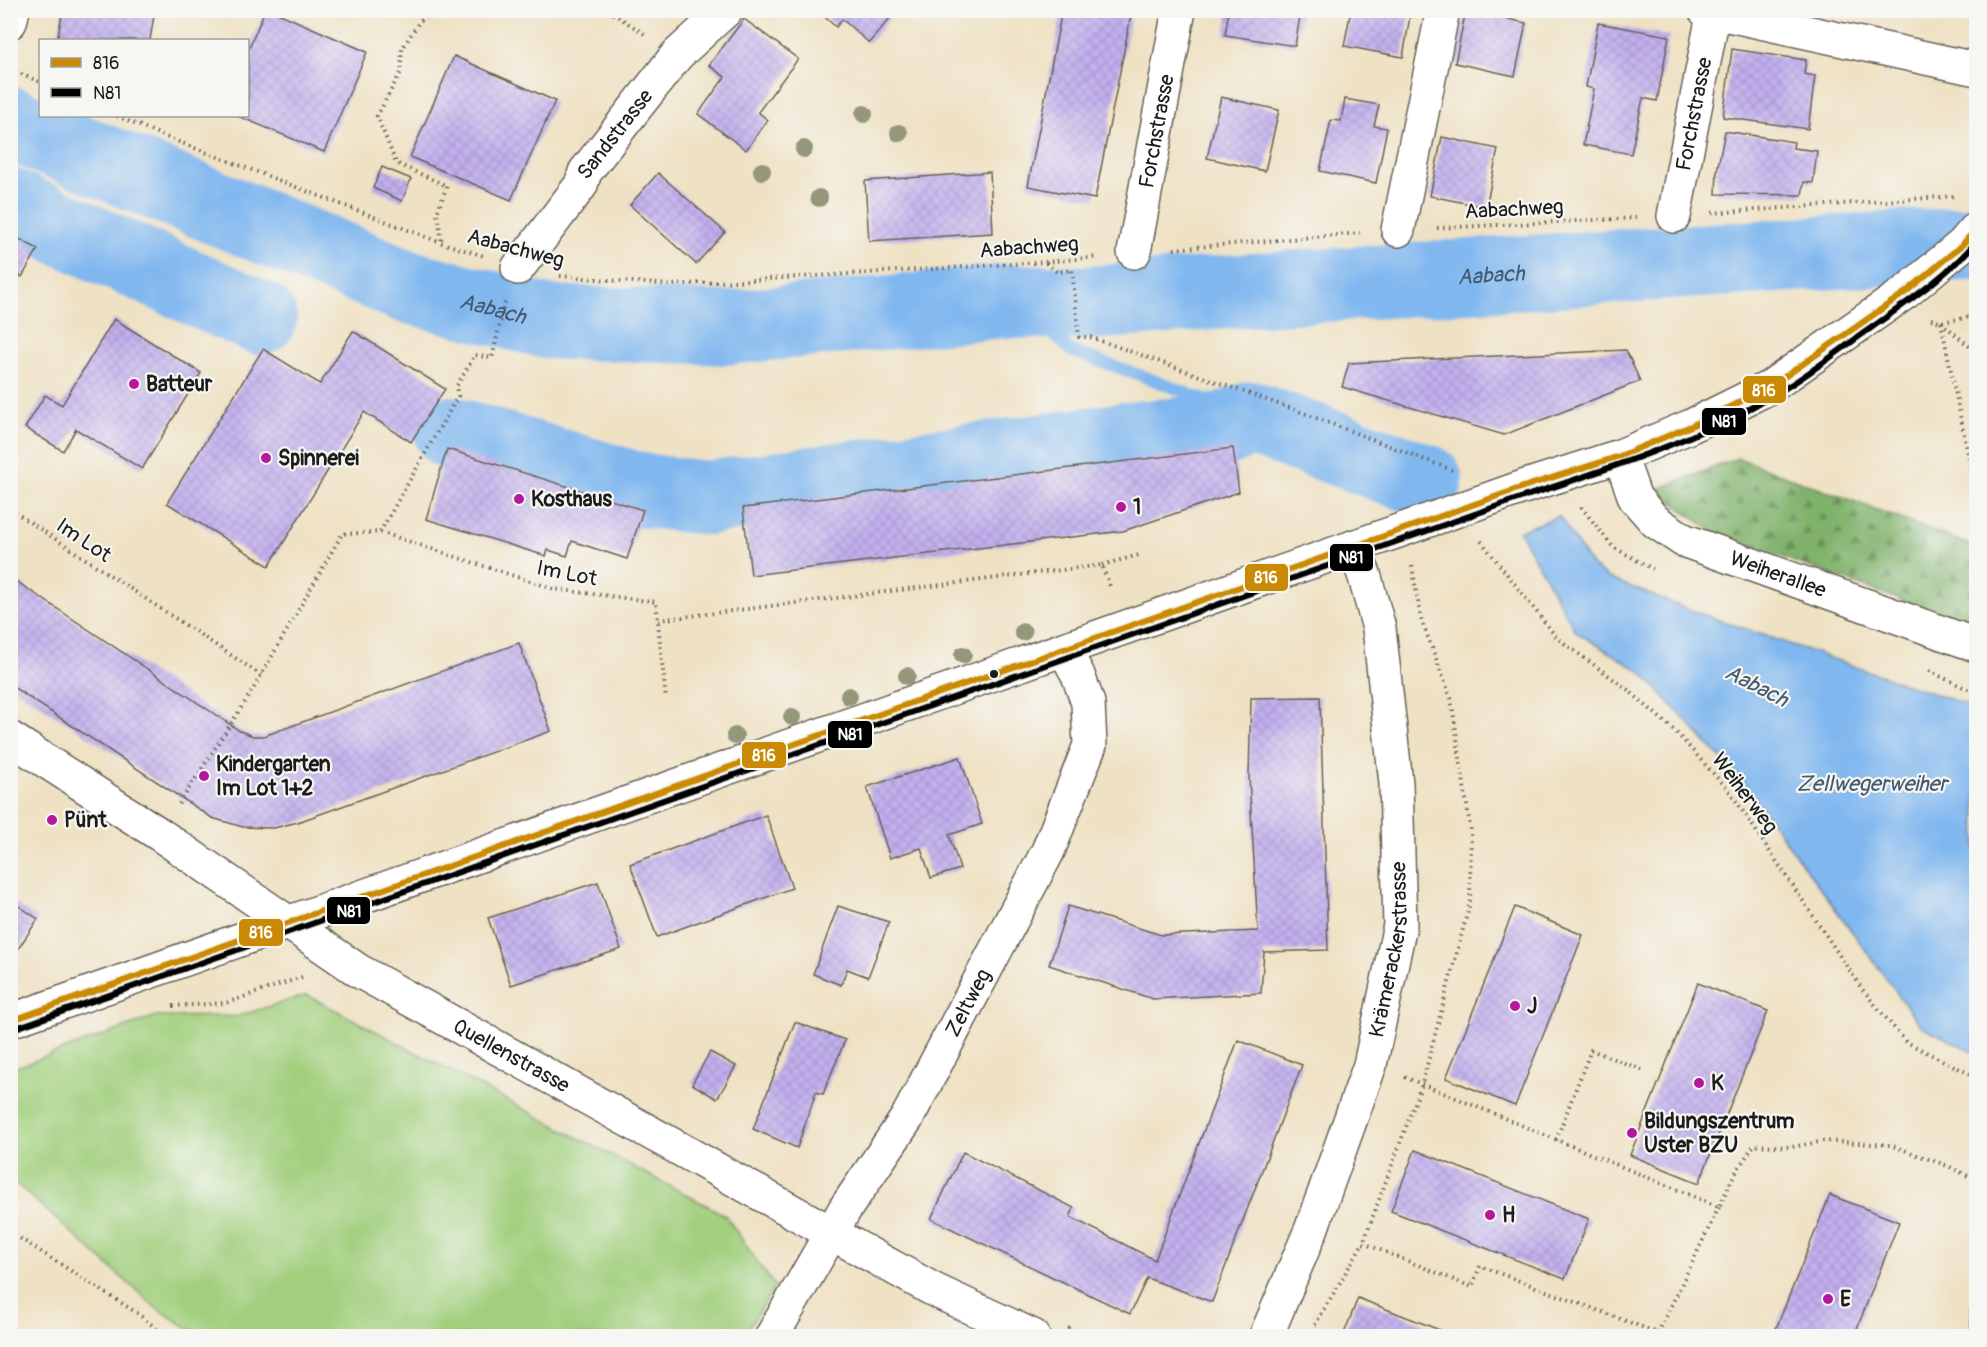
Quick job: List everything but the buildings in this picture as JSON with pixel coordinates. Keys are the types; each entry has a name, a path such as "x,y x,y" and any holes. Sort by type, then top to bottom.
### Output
{"street":[{"path":"10,22 13,10"},
{"name":"Sandstrasse","path":"518,268 581,185 585,172 677,56 726,10"},
{"name":"Forchstrasse","path":"1134,252 1179,10"},
{"path":"1398,230 1443,10"},
{"name":"Forchstrasse","path":"1674,216 1711,11 1977,69"},
{"path":"10,1021 1064,648 1523,487 1620,456 1690,426 1770,387 1914,304 1977,230"},
{"name":"Weiherallee","path":"1620,456 1635,498 1655,521 1683,540 1977,645"},
{"name":"Krämerackerstrasse","path":"1266,1336 1311,1230 1370,1065 1400,925 1396,783 1379,628 1364,574 1353,547"},
{"name":"Zeltweg","path":"772,1336 832,1232 907,1118 1048,851 1090,745 1088,703 1078,675 1064,648"},
{"name":"Quellenstrasse","path":"10,738 159,834 359,971 934,1290 1034,1336"}],"path":[{"path":"437,10 419,22 402,49 401,72 377,116 396,163 447,186 436,213 442,243"},
{"path":"10,69 39,82"},
{"name":"Aabachweg","path":"119,117 442,243 518,268 573,278 670,285 1045,262 1134,252 1398,230 1674,216 1960,195"},
{"path":"1045,262 1057,272 1072,270 1079,337 1090,337 1167,363 1458,473"},
{"path":"380,532 458,396 456,387 475,355 492,358 506,300"},
{"path":"1914,304 1941,322 1977,352"},
{"path":"1941,322 1977,316"},
{"path":"1941,322 1977,493"},
{"name":"Im Lot","path":"10,509 261,675"},
{"name":"Im Lot","path":"159,834 261,675 342,534 380,532 555,589 656,602 666,700"},
{"name":"Weiherweg","path":"1476,534 1557,638 1627,689 1674,730 1730,792 1862,989 1906,1042 1977,1077"},
{"path":"658,620 1102,565 1139,555"},
{"path":"1314,1327 1362,1243 1422,1084 1470,903 1471,832 1451,698 1421,619 1411,558"},
{"path":"1102,565 1111,589"},
{"path":"262,992 306,976"},
{"path":"1556,1140 1590,1050 1642,1070"},
{"path":"1370,1065 1422,1084 1719,1207"},
{"path":"1362,1243 1472,1287 1480,1266 1658,1335 1734,1175 1754,1145 1792,1147 1824,1140 1890,1145 1948,1166 1977,1180"},
{"path":"10,1232 137,1313 166,1336"}],"green space":[{"path":"1738,458 1976,547 1976,627 1715,533 1655,490"},
{"path":"307,995 725,1215 775,1287 743,1336 200,1336 155,1307 11,1179 11,1069 154,1017 238,1016"}],"water":[{"name":"Zellwegerweiher","path":"1559,516 1591,565 1608,578 1690,610 1976,708 1976,1053 1921,1026 1741,780 1640,671 1576,632 1519,531"}],"waterway":[{"name":"Aabach","path":"10,123 409,287 547,322 727,328 1005,301 1080,303 1121,301 1251,290 1976,243"},
{"path":"10,205 260,318"},
{"name":"Aabach","path":"1005,301 1059,339 1071,351 1252,418"},
{"path":"451,433 640,490 707,498 1125,439 1223,430 1252,418 1426,481"}],"transit line":[{"name":"816","path":"10,1021 1523,487 1620,456 1691,426 1770,387 1906,292 1962,245 1976,229"},
{"name":"N81","path":"13,1029 1653,452 1714,426 1799,380 1926,288 1976,242"}],"place":[{"name":"Batteur","path":"134,384"},
{"name":"Spinnerei","path":"266,458"},
{"name":"Kosthaus","path":"519,499"},
{"name":"1","path":"1121,507"},
{"name":"Kindergarten Im Lot 1+2","path":"204,776"},
{"name":"Pünt","path":"52,820"},
{"name":"J","path":"1515,1006"},
{"name":"K","path":"1699,1083"},
{"name":"Bildungszentrum Uster BZU","path":"1632,1133"},
{"name":"H","path":"1490,1215"},
{"name":"E","path":"1828,1299"}]}
